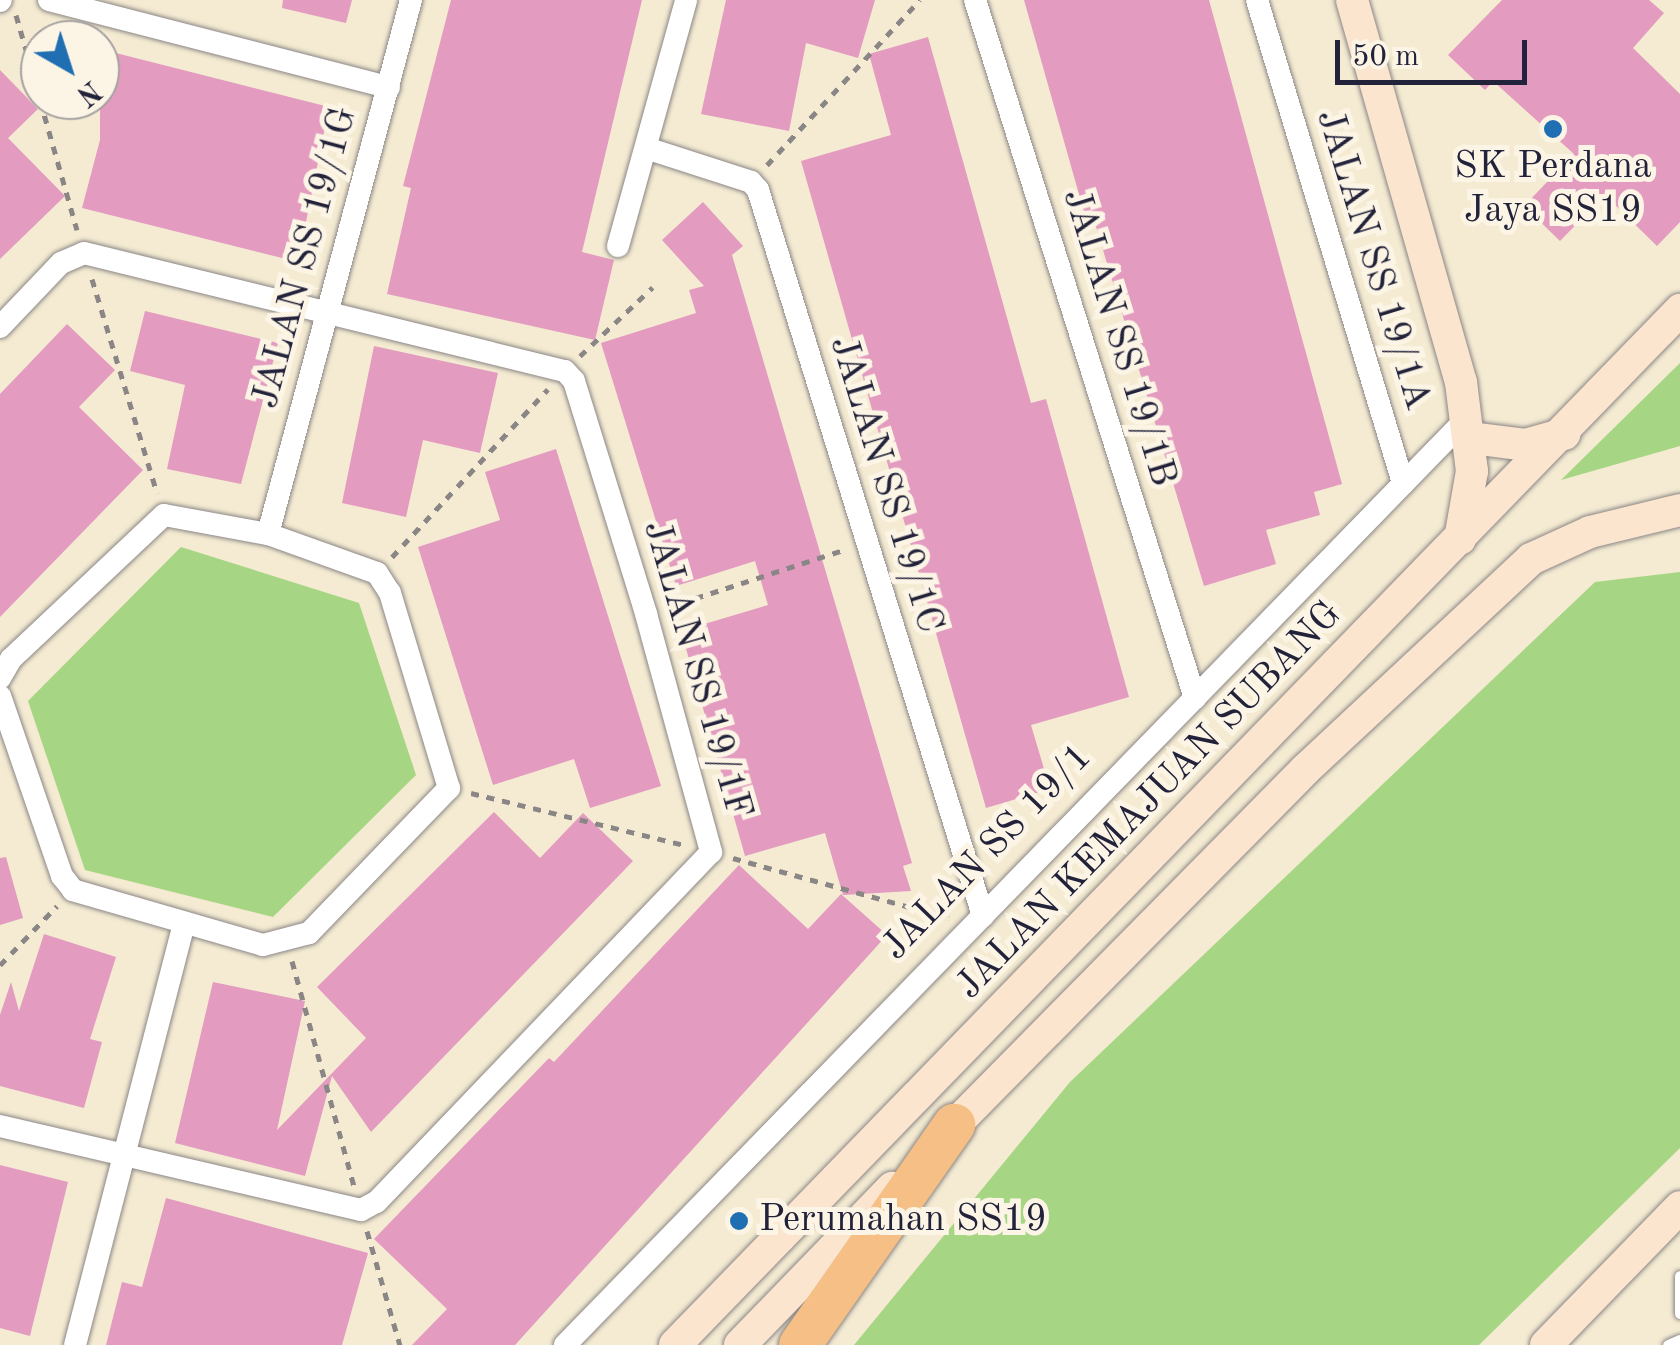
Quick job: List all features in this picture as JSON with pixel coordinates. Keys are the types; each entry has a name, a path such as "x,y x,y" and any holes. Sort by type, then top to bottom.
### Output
{"highway":[{"path":"800,1345 954,1125"}],"main road":[{"path":"1352,0 1469,427 1468,515 1458,543"},
{"name":"JALAN KEMAJUAN SUBANG","path":"676,1345 1564,434 1680,310"},
{"path":"1469,427 1526,445 1564,434"},
{"path":"742,1345 954,1125 1462,619 1531,559 1590,532 1680,510"},
{"path":"1590,532 1680,534"},
{"path":"1546,1345 1680,1207"}],"street":[{"path":"49,0 132,9 389,87"},
{"name":"JALAN SS 19/1G","path":"268,534 411,0"},
{"path":"618,246 686,0"},
{"name":"JALAN SS 19/1B","path":"974,0 1194,698"},
{"name":"JALAN SS 19/1A","path":"1257,0 1403,483"},
{"path":"646,148 751,182"},
{"name":"JALAN SS 19/1C","path":"751,182 982,916"},
{"path":"0,326 61,263 84,254 329,309 565,370"},
{"name":"JALAN SS 19/1F","path":"361,1210 376,1202 711,852 646,614 574,381 565,370"},
{"name":"JALAN SS 19/1","path":"564,1345 1403,483 1469,427"},
{"path":"0,678 11,658 164,515 268,534 377,574 390,593 449,788 309,933 288,944 262,945 74,890 62,876 0,696"},
{"path":"75,1345 184,924"},
{"path":"0,1126 361,1210"}],"lane":[{"path":"1680,1276 1680,1313"},
{"path":"1668,1345 1680,1340"}],"path":[{"path":"12,0 20,28"},
{"path":"751,182 920,0"},
{"path":"46,120 164,515"},
{"path":"377,574 565,370 653,287"},
{"path":"646,614 866,543"},
{"path":"0,965 74,890"},
{"path":"288,944 400,1345"}],"green space":[{"path":"1680,363 1680,446 1561,480"},
{"path":"181,547 359,603 416,775 273,917 85,870 28,701"},
{"path":"1680,572 1680,1148 1479,1345 854,1345 1070,1082 1595,582"}],"building":[{"path":"283,0 352,0 346,23 282,8"},
{"path":"451,0 642,0 582,252 614,260 595,340 387,294 411,188 403,186"},
{"path":"726,0 875,0 858,58 806,43 789,131 701,114"},
{"path":"1024,0 1209,0 1342,484 1314,492 1320,515 1266,530 1276,564 1204,586 1091,210 1084,212"},
{"path":"1502,0 1649,0 1664,13 1633,48 1680,94 1680,222 1657,246 1605,195 1560,241 1524,206 1574,154 1493,81 1485,90 1448,55"},
{"path":"928,37 1031,403 1046,399 1129,697 1031,725 1050,789 986,808 801,161 891,135 869,54"},
{"path":"120,54 329,107 298,262 82,208 100,140 100,120 120,120"},
{"path":"0,70 20,91 20,120 27,120 8,138 65,196 0,259"},
{"path":"703,202 743,246 732,255 912,863 903,866 911,891 843,895 825,833 745,856 681,631 768,605 755,561 676,586 601,343 696,313 689,290 704,286 662,240"},
{"path":"145,311 278,343 241,484 167,469 185,385 130,371"},
{"path":"67,324 115,370 79,407 143,470 0,617 0,394"},
{"path":"374,346 498,373 480,453 423,440 406,517 342,503"},
{"path":"556,449 661,786 590,808 574,759 493,785 418,547 500,520 485,472"},
{"path":"494,812 540,858 583,813 633,861 371,1132 332,1076 305,1176 175,1143 213,982 305,1001 277,1130 366,1038 317,987"},
{"path":"6,857 23,918 0,925 0,858"},
{"path":"739,865 808,929 841,894 887,935 515,1345 412,1345 447,1309 374,1239 549,1058 554,1062"},
{"path":"44,934 116,957 90,1039 102,1042 84,1108 0,1086 0,1015 11,982 19,1011"},
{"path":"0,1165 68,1182 30,1336 0,1328"},
{"path":"166,1198 368,1253 342,1345 106,1345 122,1282 142,1287"}],"place":[{"name":"SK Perdana Jaya SS19","path":"1553,129"},
{"name":"Perumahan SS19","path":"739,1221"}]}
